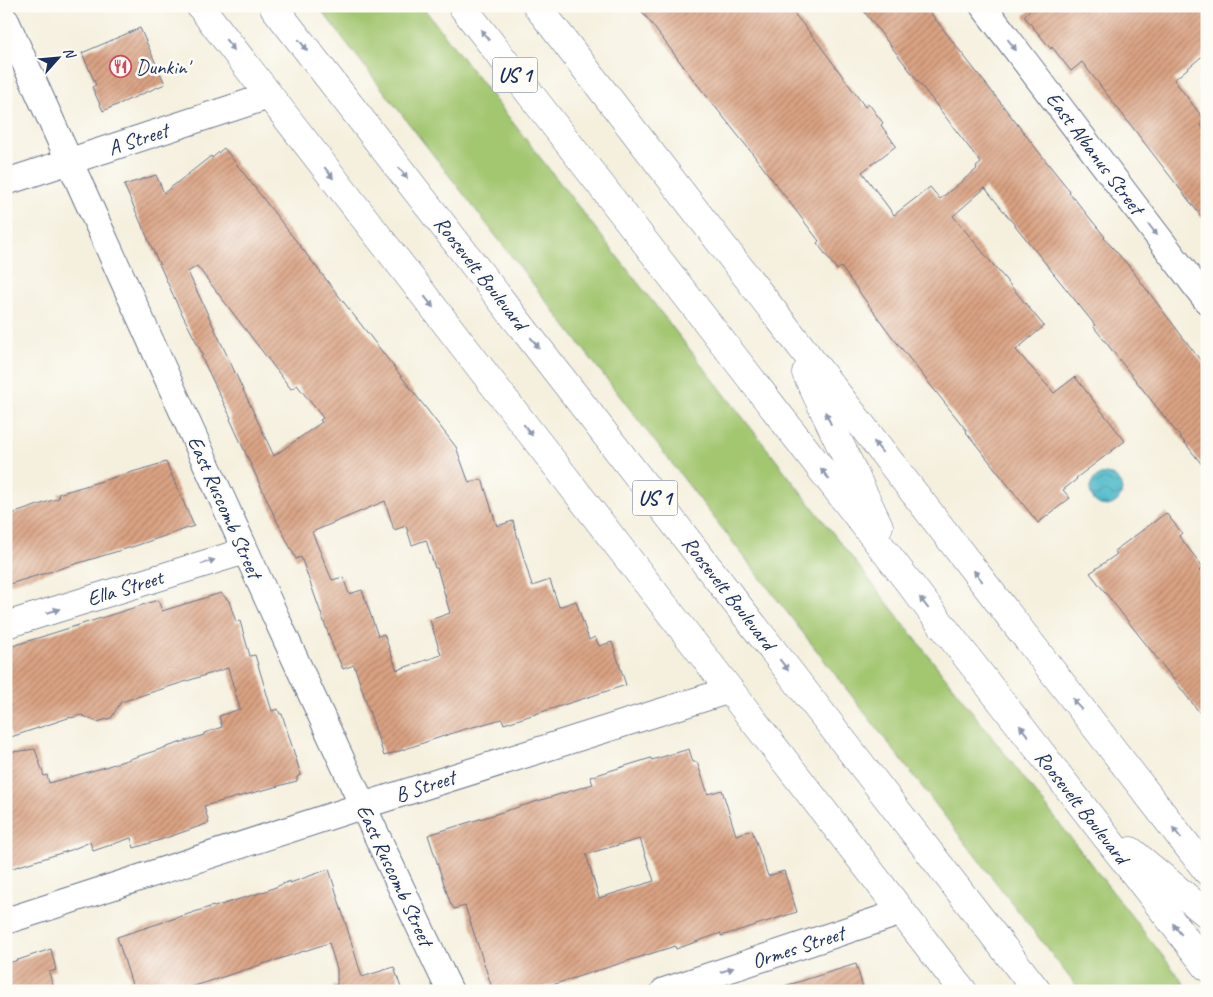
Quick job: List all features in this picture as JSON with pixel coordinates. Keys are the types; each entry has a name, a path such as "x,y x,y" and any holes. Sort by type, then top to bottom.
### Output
{"highway":[{"name":"US 1","path":"200,6 963,991"},
{"name":"Roosevelt Boulevard","path":"273,6 1037,991"},
{"name":"Roosevelt Boulevard","path":"462,6 1207,967"},
{"name":"US 1","path":"537,6 1207,871"},
{"path":"784,326 901,572"},
{"path":"1092,820 1207,914"}],"street":[{"name":"East Albanus Street","path":"982,6 1207,301"},
{"name":"East Ruscomb Street","path":"6,21 245,551 362,806 450,991"},
{"name":"A Street","path":"6,182 269,96"},
{"name":"Ella Street","path":"6,625 245,551"},
{"name":"B Street","path":"6,922 362,806 730,690"},
{"name":"Ormes Street","path":"664,991 902,912"}],"green space":[{"path":"318,6 422,6 1190,991 1080,991"}],"water":[{"path":"1106,474 1117,479 1122,490 1117,501 1106,506 1095,501 1090,490 1095,479"}],"building":[{"path":"638,6 788,6 819,44 865,107 869,104 883,123 881,125 896,146 862,172 894,215 930,187 940,199 977,169 976,167 981,163 860,6 925,6 1207,369 1207,471 1093,326 1095,325 985,188 953,216 1044,326 1016,350 1054,393 1075,377 1125,441 1063,490 1070,498 1038,523 890,334 841,267 837,270 817,243 819,241"},
{"path":"1034,6 1207,6 1207,52 1174,80 1206,122 1201,125 1207,136 1207,224 1082,62 1071,71 1024,16"},
{"path":"140,28 165,84 103,111 92,87 96,85 82,53"},
{"path":"224,148 456,447 469,483 482,479 497,526 513,521 532,586 550,580 559,607 576,601 589,640 595,637 599,646 612,642 626,685 504,724 502,719 384,756 354,665 343,669 333,647 301,557 296,559 273,513 201,356 203,355 177,304 124,185 156,175 164,193 211,156 212,158","holes":["197,266 291,389 297,385 323,418 320,420 322,422 274,456 188,272","385,501 394,530 406,526 412,545 426,540 435,568 437,568 450,613 430,620 441,655 397,670 384,634 378,636 362,590 349,594 343,577 332,580 312,532"]},
{"path":"166,462 194,526 6,585 6,516 59,498 58,494"},
{"path":"1166,513 1182,533 1179,536 1203,567 1199,571 1207,578 1207,722 1090,573 1117,554 1114,551"},
{"path":"221,593 229,601 236,622 240,621 250,656 255,655 272,711 278,709 280,714 282,714 301,775 297,777 297,781 204,806 209,823 134,848 131,838 93,851 90,842 71,850 6,870 6,753 35,749 44,776 47,775 49,783 204,735 204,733 222,727 219,716 240,709 228,668 121,702 111,718 97,722 81,715 11,737 6,722 6,648 158,600 162,611"},
{"path":"689,749 693,762 697,762 708,794 722,790 736,835 752,830 768,876 784,871 797,912 721,936 721,933 676,949 675,946 533,991 493,991 465,906 454,909 451,905 428,835 593,784 590,777 651,758 652,760","holes":["640,839 654,881 599,898 586,854"]},
{"path":"329,869 362,977 394,967 402,991 334,991 333,986 337,985 337,969 329,943 179,991 134,991 117,937 266,891 290,881 290,883"},
{"path":"51,949 56,970 49,972 53,986 42,991 6,991 6,964"},
{"path":"856,964 864,991 786,991 785,986"}],"place":[{"name":"Dunkin'","path":"120,67"}]}
